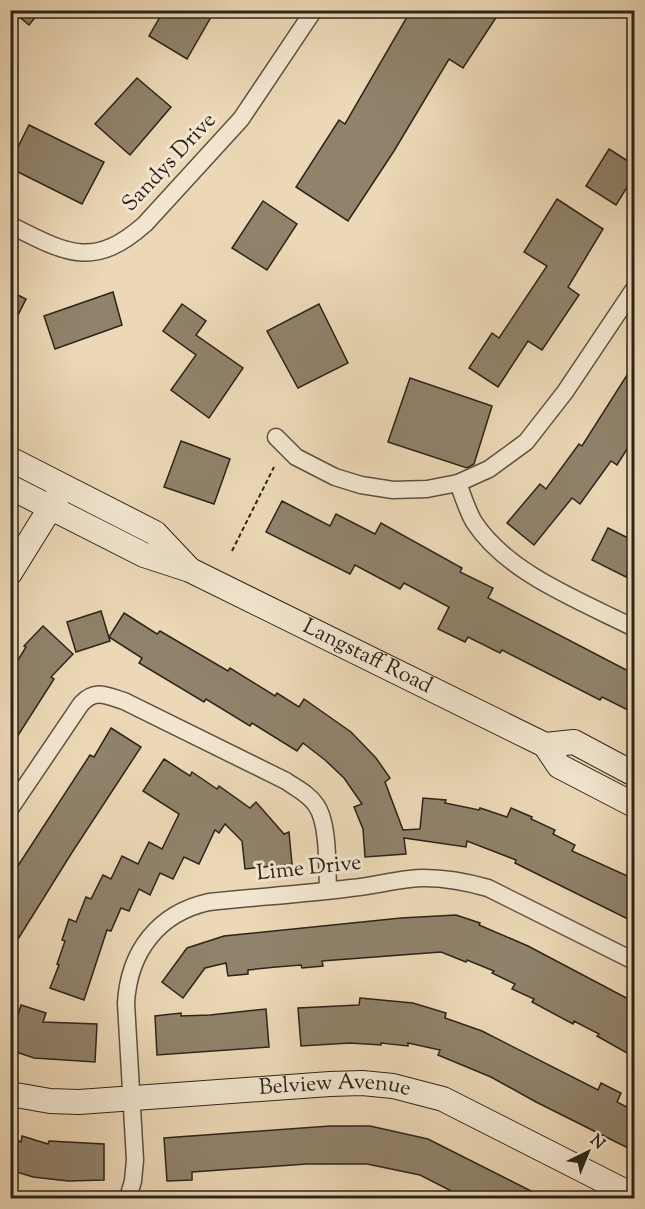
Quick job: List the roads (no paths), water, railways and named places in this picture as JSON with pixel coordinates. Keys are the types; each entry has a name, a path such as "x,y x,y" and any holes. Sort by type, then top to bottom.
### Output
{"main road":[{"name":"Langstaff Road","path":"10,459 154,533 190,570"},
{"path":"10,573 63,486"},
{"name":"Langstaff Road","path":"10,487 144,555 190,570 545,745 559,766 634,805"},
{"path":"545,745 574,742 634,774"},
{"name":"Belview Avenue","path":"10,1094 50,1101 79,1102 330,1084 362,1083 393,1086 443,1099 634,1196"}],"street":[{"name":"Sandys Drive","path":"10,225 68,252 90,253 110,249 128,239 145,224 241,119 314,10"},
{"path":"276,437 296,457 335,477 361,485 393,490 427,489 458,483 489,468 526,442 565,392 634,289"},
{"path":"458,483 474,522 511,560 566,594 634,628"},
{"path":"10,809 81,704 88,697 96,694 106,695 134,706 286,781 305,794 316,805 323,822 328,890"},
{"name":"Lime Drive","path":"128,1198 133,1181 135,1160 126,1003 127,984 139,951 149,938 162,924 195,905 424,878 470,883 515,901 634,962"}]}
